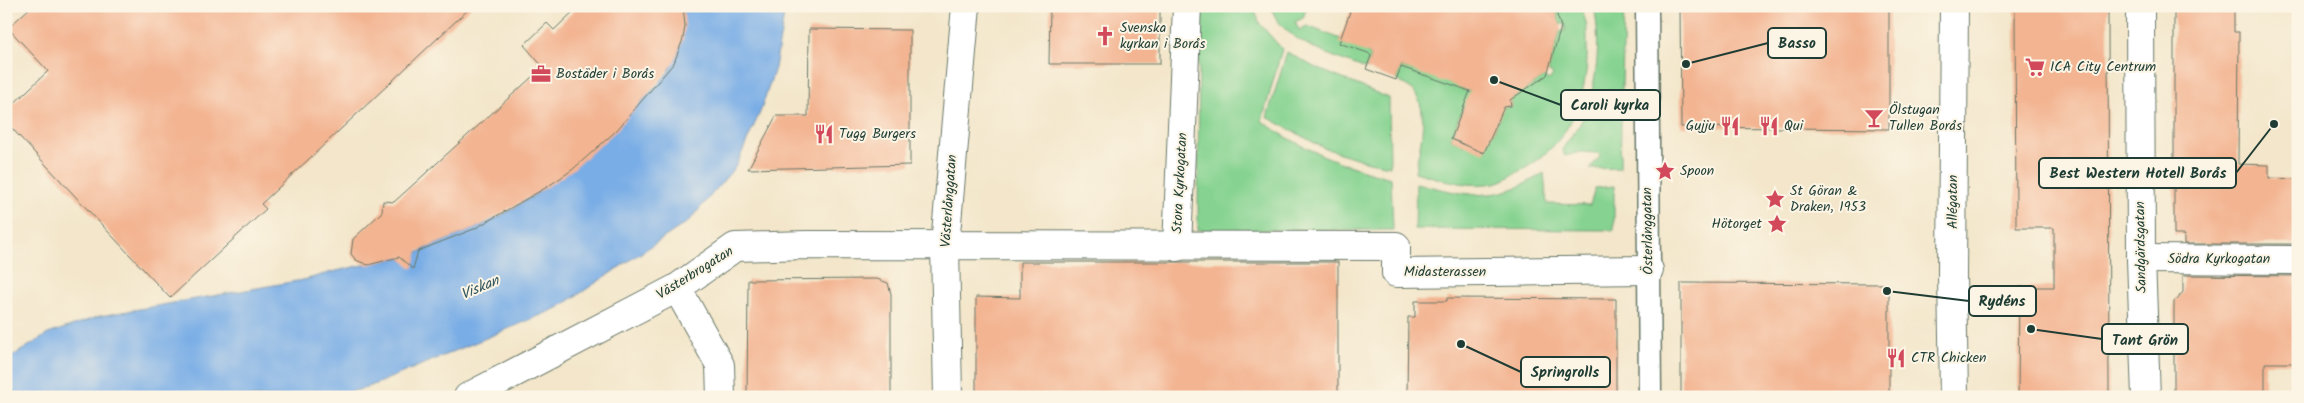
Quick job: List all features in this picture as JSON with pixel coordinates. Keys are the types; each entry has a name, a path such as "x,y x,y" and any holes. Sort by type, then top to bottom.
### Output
{"street":[{"name":"Västerlånggatan","path":"948,397 945,245 966,6"},
{"name":"Stora Kyrkogatan","path":"945,245 1177,247 1188,6"},
{"name":"Österlånggatan","path":"1647,6 1650,397"},
{"name":"Allégatan","path":"1954,6 1952,274 1954,397"},
{"name":"Sandgärdsgatan","path":"2140,6 2141,259 2146,397"},
{"name":"Västerbrogatan","path":"468,397 677,288 735,247 945,245"},
{"name":"Midasterassen","path":"1177,247 1396,246 1396,273 1649,270"},
{"name":"Södra Kyrkogatan","path":"2141,259 2298,260"},
{"path":"677,288 720,365 721,397"}],"green space":[{"path":"1203,6 1253,6 1260,24 1282,49 1262,121 1292,140 1324,156 1391,178 1393,230 1198,230 1199,21"},
{"path":"1271,6 1307,6 1303,18 1295,22 1299,30 1307,26 1341,39 1340,43 1346,45 1348,42 1370,50 1368,54 1371,55 1366,69 1325,53 1297,38 1285,29 1276,18"},
{"path":"1554,6 1579,6 1584,16 1587,30 1587,66 1584,85 1572,120 1562,136 1550,150 1535,162 1506,179 1497,182 1464,184 1415,172 1423,119 1418,99 1413,91 1396,80 1401,67 1463,85 1462,89 1468,92 1470,87 1487,94 1463,107 1451,139 1484,152 1498,122 1503,100 1505,107 1511,106 1510,100 1544,77 1549,80 1553,75 1548,71 1560,31 1565,31 1565,24 1560,24"},
{"path":"1594,6 1624,6 1620,168 1590,169 1600,156 1598,153 1581,152 1565,156 1562,150 1581,122 1592,91 1598,48"},
{"path":"1287,52 1314,67 1389,98 1390,166 1369,162 1324,148 1267,117"},
{"path":"1544,173 1547,204 1590,205 1595,188 1614,186 1614,230 1415,229 1416,183 1467,194 1482,195 1511,189 1527,183"}],"water":[{"name":"Viskan","path":"683,6 781,6 784,15 775,68 761,110 736,166 689,221 558,308 366,388 330,397 6,397 6,360 48,334 100,316 308,279 399,257 403,261 426,248 500,216 540,191 594,149 611,134 660,82 668,72 679,48 684,21"}],"building":[{"path":"32,6 472,6 261,204 266,209 170,298 6,122 6,111 48,71 8,28"},
{"path":"579,6 683,6 685,26 683,39 674,63 616,131 572,170 547,187 474,229 418,251 413,269 399,257 368,265 356,260 351,254 353,239 382,212 383,201 394,202 543,67 524,45 547,23 554,30"},
{"name":"Svenska kyrkan i Borås","path":"1050,6 1160,7 1160,64 1049,64"},
{"path":"1352,6 1554,6 1561,27 1547,75 1510,100 1511,106 1504,107 1484,153 1451,139 1470,91 1401,67 1396,80 1366,69 1371,56 1368,53 1339,43"},
{"path":"1680,6 1889,6 1889,129 1681,127"},
{"path":"2015,6 2108,6 2109,397 2018,397 2019,287 2054,287 2054,228 2016,228"},
{"path":"2174,6 2234,6 2234,32 2239,32 2238,164 2269,165 2269,178 2298,179 2298,244 2184,244 2184,235 2174,235"},
{"path":"809,29 910,30 910,165 748,169 776,116 808,116"},
{"path":"1020,262 1338,262 1338,397 976,397 976,297 1020,298"},
{"path":"2183,275 2298,276 2298,363 2265,363 2265,397 2174,397 2174,302 2183,292"},
{"path":"877,279 888,283 891,294 891,397 747,397 748,280"},
{"path":"1681,283 1889,284 1889,397 1681,397"},
{"path":"1447,298 1616,299 1616,397 1407,397 1408,317 1415,317 1415,301 1447,301"}],"place":[{"name":"Svenska kyrkan i Borås","path":"1105,36"},
{"name":"Basso","path":"1686,64"},
{"name":"ICA City Centrum","path":"2035,67"},
{"name":"Bostäder i Borås","path":"541,74"},
{"name":"Caroli kyrka","path":"1494,80"},
{"name":"Ölstugan Tullen Borås","path":"1874,118"},
{"name":"Best Western Hotell Borås","path":"2274,124"},
{"name":"Gujju","path":"1730,126"},
{"name":"Qui","path":"1769,126"},
{"name":"Tugg Burgers","path":"824,134"},
{"name":"Spoon","path":"1665,171"},
{"name":"St Göran & Draken, 1953","path":"1775,199"},
{"name":"Hötorget","path":"1777,224"},
{"name":"Rydéns","path":"1887,291"},
{"name":"Tant Grön","path":"2031,329"},
{"name":"Springrolls","path":"1461,344"},
{"name":"CTR Chicken","path":"1896,358"}]}
